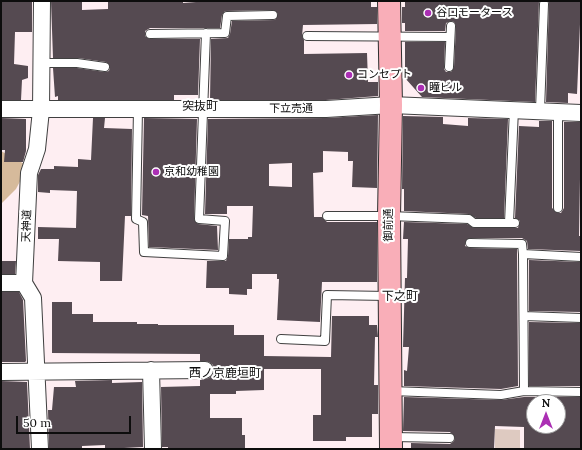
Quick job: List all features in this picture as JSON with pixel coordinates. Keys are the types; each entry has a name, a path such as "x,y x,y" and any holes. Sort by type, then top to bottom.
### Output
{"street":[{"name":"天神道","path":"24,283 29,173 37,149 41,110 42,1"},
{"name":"御前通","path":"389,1 391,105 389,216 391,443"},
{"name":"下立売通","path":"1,109 326,109 391,105 540,110 581,113"},
{"path":"1,283 24,283 33,298 38,371 40,449"},
{"path":"151,370 152,449"},
{"path":"1,372 205,370"}],"lane":[{"path":"540,110 544,4"},
{"path":"150,34 225,33 227,16 273,15"},
{"path":"449,67 451,26"},
{"path":"138,109 136,219 143,222 144,252 223,256 225,221 199,219 206,33"},
{"path":"307,36 450,37"},
{"path":"42,63 77,63 105,67"},
{"path":"327,216 389,216 512,223 514,109"},
{"path":"558,111 558,208"},
{"path":"470,243 522,244 522,282 524,289 524,391"},
{"path":"523,254 581,257"},
{"path":"281,339 325,341 327,295 389,296"},
{"path":"524,316 581,318"},
{"path":"390,391 501,395 524,391 581,392"},
{"path":"391,443 450,438"}],"shaded area":[{"path":"1,151 28,166 16,189 1,204"},
{"path":"495,429 520,430 520,449 495,449"}],"building":[{"path":"2,1 32,1 32,32 15,32 14,64 28,66 28,78 22,80 21,100 1,100"},
{"path":"51,1 82,1 82,10 108,9 108,1 183,1 183,3 209,1 371,1 371,7 377,7 377,24 303,25 302,36 304,40 304,54 367,53 368,82 378,82 378,96 326,100 210,100 211,39 228,38 232,21 275,20 278,14 273,10 225,11 222,15 220,28 150,28 145,31 145,36 150,39 200,39 198,95 174,95 174,100 58,100 58,96 55,97 53,68 77,68 105,72 109,71 110,67 106,62 78,58 53,58"},
{"path":"405,1 539,1 535,102 422,97 405,78 405,42 445,42 444,69 446,72 451,72 454,67 456,26 454,22 451,21 446,23 445,31 405,31 405,23 402,23 402,7 405,7"},
{"path":"549,1 581,1 577,94 568,93 568,103 546,102"},
{"path":"378,115 377,188 352,187 353,161 348,161 348,152 323,151 323,172 313,173 314,217 322,217 327,222 377,222 377,282 322,282 320,322 277,320 279,279 277,279 277,274 252,274 252,289 247,289 247,295 229,294 229,288 206,288 207,261 226,261 228,256 229,239 248,239 248,237 252,237 253,206 227,206 227,214 205,214 208,119 326,118","holes":["292,163 292,187 269,186 269,164"]},
{"path":"403,116 443,117 443,124 468,126 468,118 508,119 504,218 476,218 469,214 404,211 404,189 402,189"},
{"path":"1,118 26,119 26,151 23,162 4,162 5,150 1,150"},
{"path":"93,118 105,118 104,128 132,129 131,216 125,216 122,281 100,281 100,262 58,261 59,239 38,239 38,227 76,228 77,191 50,190 50,193 38,192 38,175 41,169 54,169 54,166 78,167 78,159 91,160"},
{"path":"144,118 197,119 194,219 198,224 217,226 218,250 149,247 148,216 142,215"},
{"path":"539,121 552,121 552,208 558,213 561,213 564,208 564,122 581,122 579,236 581,236 581,251 528,249 527,241 522,238 470,238 465,243 465,246 470,248 517,249 518,386 501,389 404,386 404,370 407,371 409,347 403,347 408,239 403,239 404,222 467,224 474,228 518,228 520,221 515,218 519,126 539,127"},
{"path":"529,260 581,262 581,312 529,311"},
{"path":"1,261 16,261 15,274 1,274"},
{"path":"1,292 19,292 23,300 25,362 1,362"},
{"path":"52,302 72,302 72,314 93,314 93,322 137,322 137,324 158,325 234,325 234,335 264,335 264,356 331,357 332,316 369,316 369,325 377,325 378,337 375,337 374,385 378,385 378,414 372,414 372,437 346,437 346,441 313,441 313,415 321,415 321,369 264,369 264,390 236,391 236,394 210,394 210,418 242,418 242,435 245,435 245,449 168,449 168,447 162,447 161,387 200,386 200,380 209,378 213,375 213,365 209,362 200,361 200,354 52,353"},
{"path":"529,322 581,323 581,386 529,386"},
{"path":"112,380 112,383 142,382 143,447 105,449 105,445 82,446 82,449 49,449 48,410 52,410 54,387 76,387 75,381"},
{"path":"1,381 27,382 30,449 1,449"},
{"path":"404,397 501,400 526,397 526,434 566,434 566,397 581,397 581,449 524,449 524,427 495,426 494,449 411,449 411,443 450,444 455,438 450,432 403,431"}],"place":[{"name":"谷口モータース","path":"428,13"},
{"name":"コンセプト","path":"349,75"},
{"name":"瞳ビル","path":"421,88"},
{"name":"京和幼稚園","path":"156,172"}],"district":[{"name":"突抜町","path":"200,107"},
{"name":"下之町","path":"400,297"},
{"name":"西ノ京鹿垣町","path":"225,374"}]}
